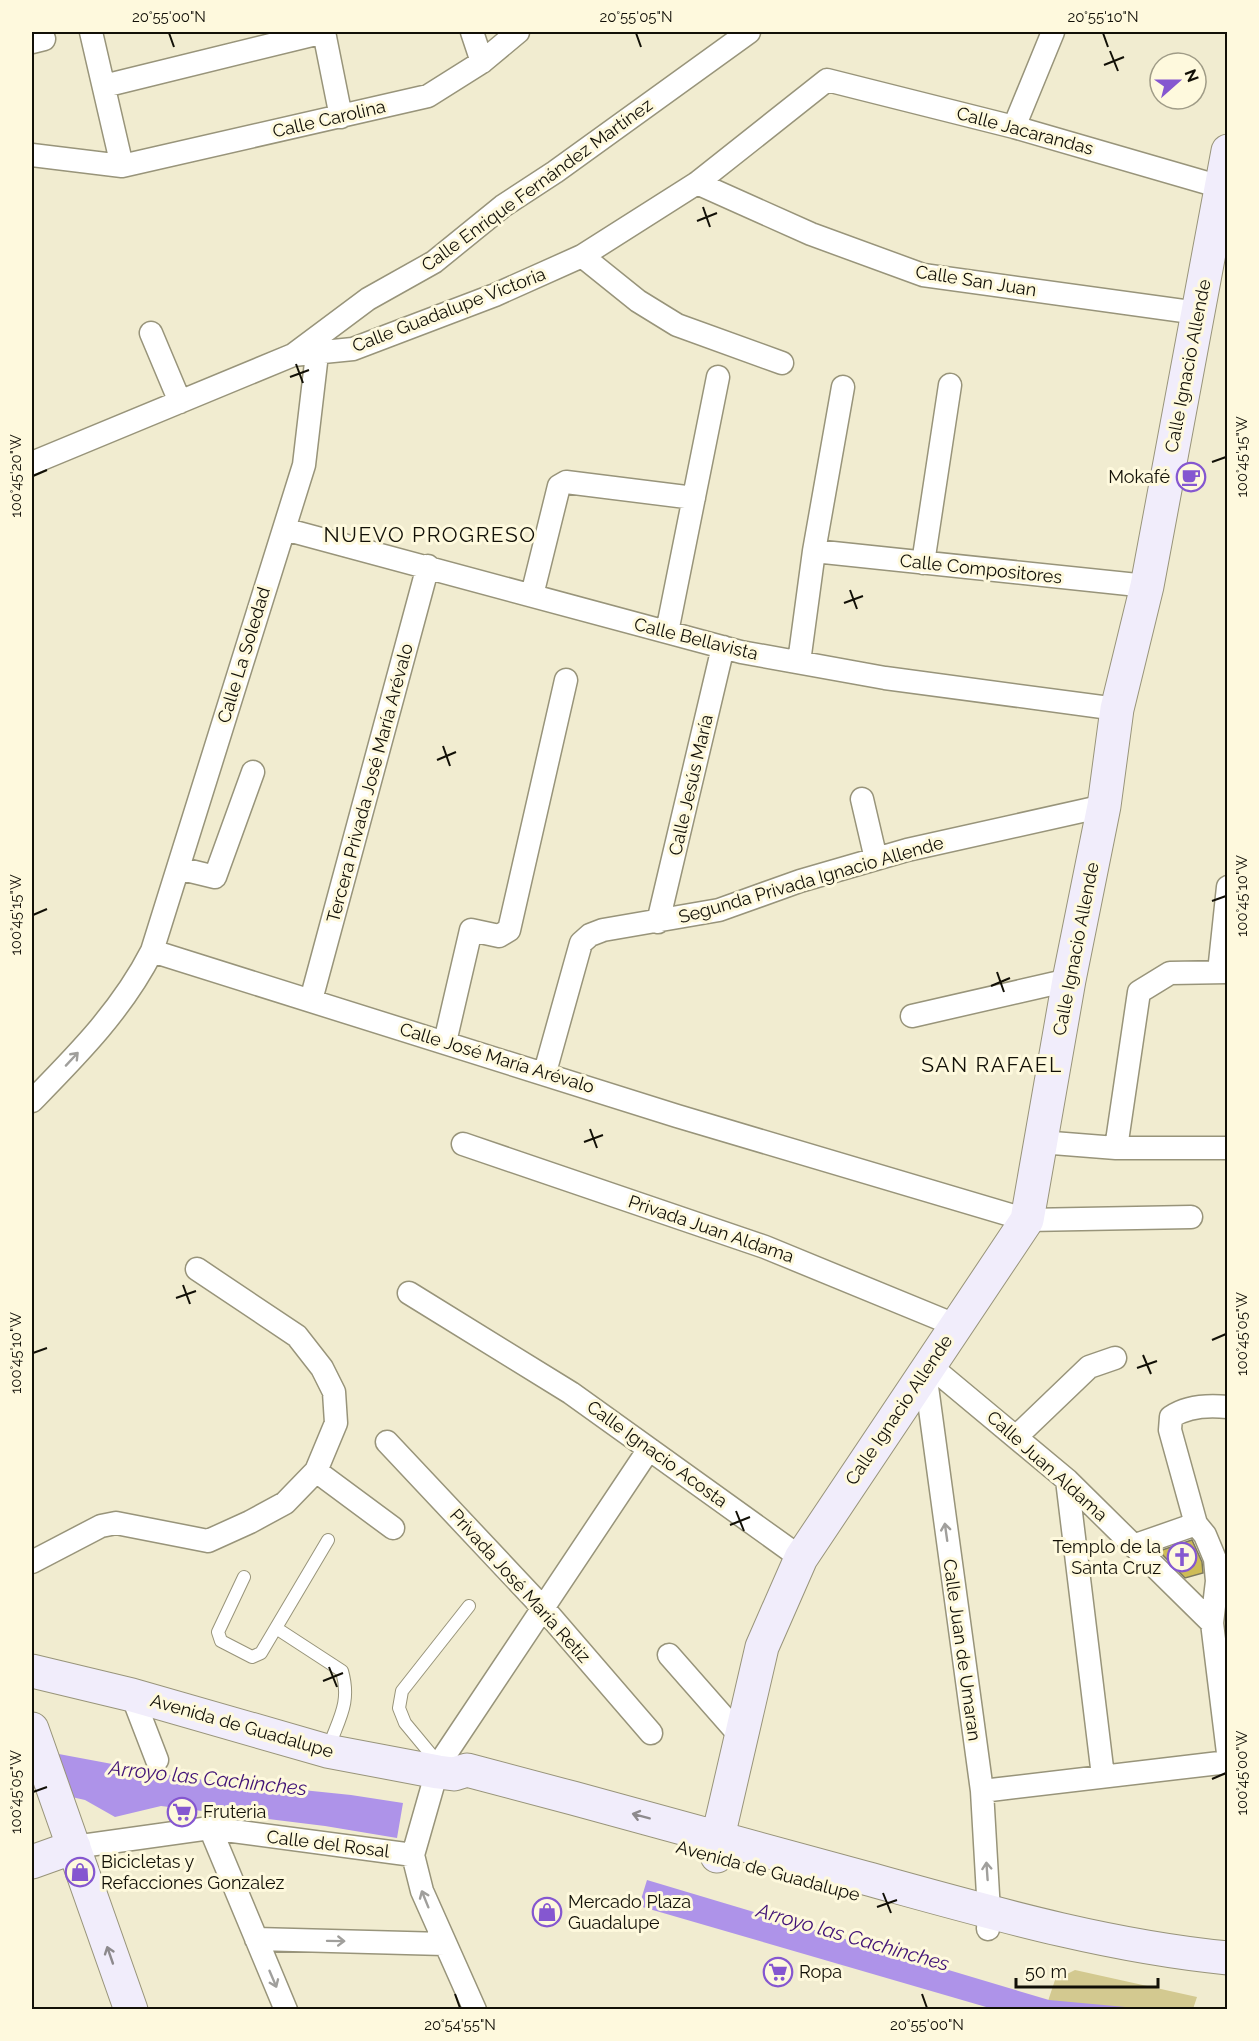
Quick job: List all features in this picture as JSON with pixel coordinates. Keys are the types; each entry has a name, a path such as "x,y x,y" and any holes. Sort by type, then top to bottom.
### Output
{"street":[{"path":"91,32 122,166"},
{"path":"104,86 324,32 341,117"},
{"path":"472,32 482,62"},
{"name":"Calle Carolina","path":"32,155 122,166 428,96 482,62 518,32"},
{"name":"Calle Enrique Fernández Martínez","path":"293,355 368,299 434,262 503,206 555,172 749,32"},
{"path":"1014,128 1053,32"},
{"name":"Calle Guadalupe Victoria","path":"32,463 293,355 353,349 495,295 582,256 697,183 827,80"},
{"name":"Calle Jacarandas","path":"827,80 1014,128 1221,187"},
{"name":"Calle Ignacio Allende","path":"717,1846 762,1647 801,1558 1027,1220 1069,980 1104,806 1117,709 1147,586 1227,151"},
{"name":"Calle San Juan","path":"697,183 811,234 923,275 1198,313"},
{"path":"582,256 638,301 678,325 782,363"},
{"path":"151,333 180,402"},
{"name":"Calle La Soledad","path":"152,951 304,465 317,354"},
{"path":"667,632 718,377"},
{"path":"922,563 950,385"},
{"path":"799,662 814,551 843,387"},
{"path":"532,595 559,486 566,482 694,498"},
{"name":"Calle Bellavista","path":"284,529 723,647 885,678 1117,709"},
{"name":"Calle Compositores","path":"814,551 1147,586"},
{"name":"Tercera Privada José María Arévalo","path":"311,1000 428,566"},
{"name":"Calle Jesús María","path":"658,922 723,647"},
{"path":"445,1042 471,930 499,936 508,930 566,680"},
{"path":"178,868 215,877 253,772"},
{"path":"862,799 876,859"},
{"name":"Segunda Privada Ignacio Allende","path":"545,1072 572,983 581,943 590,935 603,930 719,910 876,859 1104,806"},
{"path":"1116,1148 1139,992 1170,973 1223,972 1227,888"},
{"path":"32,1101 105,1025 135,984 152,951"},
{"name":"Calle José María Arévalo","path":"152,951 545,1072 677,1116 1027,1220 1191,1217"},
{"path":"912,1016 1069,980"},
{"path":"1040,1142 1116,1148 1227,1148"},
{"name":"Privada Juan Aldama","path":"463,1144 765,1247 955,1325"},
{"path":"32,1562 101,1526 116,1524 208,1541 285,1503 316,1471 336,1423 334,1392 322,1368 297,1336 197,1269"},
{"name":"Calle Ignacio Acosta","path":"409,1293 571,1393 801,1558"},
{"path":"1017,1436 1089,1367 1115,1358"},
{"name":"Calle Juan Aldama","path":"927,1368 1017,1436 1067,1480 1212,1623"},
{"name":"Calle Juan de Umaran","path":"927,1368 982,1791 988,1921"},
{"path":"1227,1407 1193,1408 1171,1417 1170,1430 1196,1524 1206,1534 1221,1560 1212,1623 1227,1753"},
{"name":"Privada José María Retiz","path":"387,1442 544,1609 651,1733"},
{"path":"476,2010 444,1944 422,1891 414,1851 428,1805 444,1770 544,1609 650,1449"},
{"path":"316,1471 393,1527"},
{"path":"1067,1480 1103,1776"},
{"path":"1133,1546 1196,1524"},
{"path":"669,1655 742,1738"},
{"name":"Avenida de Guadalupe","path":"32,1671 132,1695 327,1751 444,1770 467,1770 717,1846 988,1921 1095,1958 1227,1978"},
{"path":"132,1695 157,1760"},
{"path":"36,1740 131,2010"},
{"path":"982,1791 1227,1762"},
{"path":"210,1828 286,2010"},
{"name":"Calle del Rosal","path":"32,1862 74,1847 210,1828 414,1851"},
{"name":"Avenida de Guadalupe","path":"988,1921 1158,1950 1227,1958"},
{"path":"256,1939 444,1944"}],"lane":[{"path":"244,1577 218,1632 221,1641 252,1657 261,1653 328,1540"},
{"path":"444,1770 405,1723 399,1708 402,1691 469,1606"},
{"path":"276,1628 342,1671 347,1690 345,1701 327,1751"}],"shaded area":[{"path":"32,1749 187,1778 351,1795 403,1803 397,1838 325,1826 161,1806 115,1817 85,1800 32,1788"},
{"path":"647,1880 1049,2000 1147,2009 993,2009 639,1906"},
{"path":"1075,1970 1197,1997 1193,2009 1045,2010 1055,1980"}],"building":[{"path":"1192,1540 1202,1562 1203,1573 1185,1578 1159,1551"}],"place":[{"name":"Mokafé","path":"1191,477"},
{"name":"Templo de la Santa Cruz","path":"1182,1557"},
{"name":"Fruteria","path":"182,1812"},
{"name":"Bicicletas y Refacciones Gonzalez","path":"80,1872"},
{"name":"Mercado Plaza Guadalupe","path":"547,1912"},
{"name":"Ropa","path":"778,1972"}],"district":[{"name":"NUEVO PROGRESO","path":"430,535"},
{"name":"SAN RAFAEL","path":"992,1065"}],"water label":[{"name":"Arroyo las Cachinches","path":"208,1778"},
{"name":"Arroyo las Cachinches","path":"853,1937"}]}
